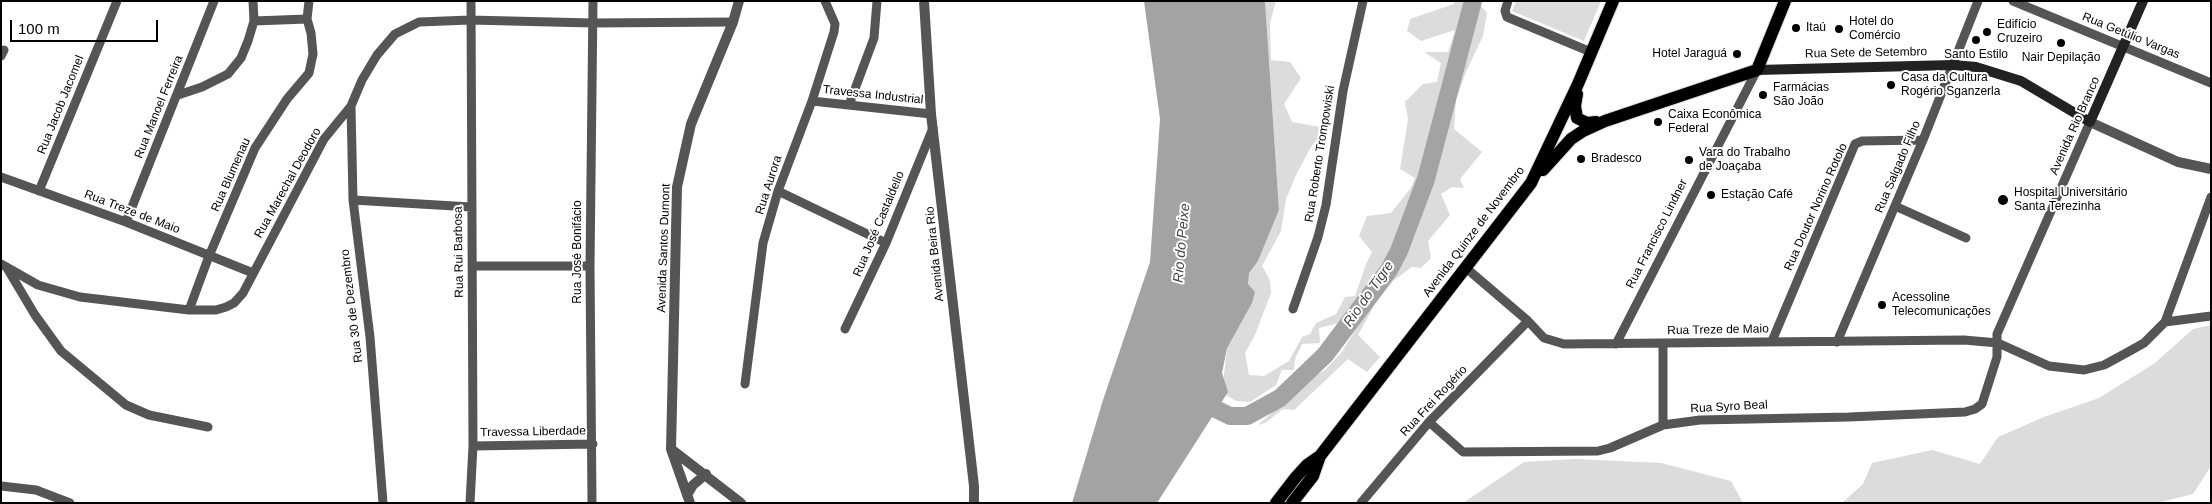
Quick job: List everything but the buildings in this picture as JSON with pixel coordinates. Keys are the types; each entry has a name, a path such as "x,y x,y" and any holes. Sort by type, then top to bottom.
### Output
{"main road":[{"name":"Avenida Quinze de Novembro","path":"1283,501 1302,471 1320,456 1531,183 1578,84 1613,1"},
{"name":"Rua Francisco Lindner","path":"1757,70 1785,1"},
{"name":"Avenida Rio Branco","path":"2090,122 2143,1"},
{"name":"Rua Sete de Setembro","path":"1531,183 1571,139 1583,131 1605,121 1757,70 1953,65 1976,67 2021,81 2090,122"},
{"path":"1578,84 1575,106 1577,118 1587,123 1605,121"},
{"path":"1561,121 1571,126 1571,139"}],"street":[{"name":"Rua Jacob Jacomel","path":"39,191 117,1"},
{"name":"Rua Manoel Ferreira","path":"126,222 214,1"},
{"path":"178,95 202,87 228,74 241,58 254,21 252,1"},
{"name":"Rua Blumenau","path":"189,310 209,256 255,148 288,99 309,73 313,54 311,33 307,19 309,1"},
{"name":"Rua Rui Barbosa","path":"470,503 473,446 471,1"},
{"name":"Rua José Bonifácio","path":"592,503 590,266 593,1"},
{"name":"Avenida Santos Dumont","path":"689,499 672,449 677,187 691,124 733,22 739,1"},
{"name":"Rua Aurora","path":"744,384 763,243 778,191 812,101 835,24 825,1"},
{"path":"849,105 874,38 877,1"},
{"name":"Avenida Beira Rio","path":"924,1 931,114 974,486 974,503"},
{"name":"Rua Roberto Trompowiski","path":"1293,309 1318,237 1326,205 1342,91 1363,1"},
{"path":"1508,1 1505,11 1507,17 1591,52"},
{"name":"Rua Salgado Filho","path":"1837,342 1923,140 1978,1"},
{"name":"Rua Getúlio Vargas","path":"2014,1 2211,83"},
{"path":"254,21 307,19"},
{"name":"Rua Marechal Deodoro","path":"4,266 38,284 80,297 189,310 216,310 234,303 243,293 324,139 351,106 362,80 395,34 418,22 470,20 592,23 733,22"},
{"name":"Rua Francisco Lindner","path":"1616,344 1757,70"},
{"name":"Travessa Industrial","path":"812,101 931,114"},
{"name":"Rua 30 de Dezembro","path":"351,106 353,200 370,337 383,502"},
{"name":"Rua Sete de Setembro","path":"2090,122 2178,162 2211,169"},
{"name":"Avenida Rio Branco","path":"1998,343 1997,334 2090,122"},
{"name":"Rua José Castaldello","path":"845,329 886,243 933,128"},
{"name":"Rua Doutor Norino Rotolo","path":"1772,342 1855,144 1862,141 1923,140"},
{"name":"Rua Treze de Maio","path":"1,177 126,222 254,273"},
{"path":"778,191 886,243"},
{"path":"2211,197 2165,322 2211,316"},
{"path":"353,200 471,206"},
{"path":"1895,206 1966,238"},
{"path":"4,266 35,315 61,351 126,404 149,415 208,426"},
{"path":"472,266 590,266"},
{"name":"Rua Treze de Maio","path":"1466,268 1528,321 1544,338 1564,344 1964,340 1998,343 2049,366 2084,370 2104,365 2128,352 2144,342 2165,322"},
{"name":"Rua Frei Rogério","path":"1361,503 1429,422 1528,321"},
{"name":"Rua Syro Beal","path":"1429,422 1463,452 1598,450 1610,448 1663,425 1700,420 1965,412 1975,409 1982,404 1997,357 1998,343"},
{"path":"1663,344 1663,425"},
{"name":"Travessa Liberdade","path":"473,446 593,444"},
{"path":"672,449 741,503"},
{"path":"689,499 693,485 706,474"},
{"path":"1,486 36,490 70,503"}],"shaded area":[{"path":"1265,1 1276,1 1270,23 1271,60 1290,62 1301,78 1284,104 1292,122 1326,128 1311,147 1296,175 1286,199 1281,231 1262,266 1270,280 1271,293 1255,335 1245,353 1249,375 1264,376 1289,361 1302,337 1310,334 1316,323 1336,314 1345,297 1355,296 1372,252 1359,236 1367,216 1391,213 1410,189 1415,178 1400,169 1408,119 1405,102 1423,84 1437,82 1441,63 1424,52 1448,52 1455,30 1421,41 1407,31 1410,19 1454,4 1454,1 1470,1 1428,162 1414,206 1401,237 1354,312 1339,323 1319,328 1320,343 1302,344 1295,359 1294,370 1282,370 1276,385 1250,402 1236,401 1222,393 1227,348 1249,273 1258,261 1279,210"},
{"path":"1516,1 1601,1 1584,41 1512,11"},
{"path":"1479,4 1487,13 1483,36 1456,99 1454,129 1482,152 1460,179 1464,188 1452,187 1441,194 1450,215 1428,241 1431,258 1421,268 1412,267 1393,281 1375,304 1358,335 1380,357 1367,372 1348,359 1294,410 1283,409 1265,423 1258,425 1308,380 1325,370 1341,353 1404,252 1432,175"},
{"path":"2211,325 2211,466 2193,494 2157,503 1842,503 1863,484 1872,463 1932,450 1980,464 1998,437 2044,417 2099,398 2155,363 2193,329"},
{"path":"1576,459 1661,463 1731,481 1743,503 1463,503 1524,462"}],"water":[{"name":"Rio do Peixe","path":"1144,1 1265,1 1279,210 1258,261 1249,273 1248,284 1255,292 1252,303 1227,348 1222,373 1228,392 1157,503 1072,503 1103,400 1150,262 1160,119"}],"waterway":[{"name":"Rio do Tigre","path":"1195,399 1230,416 1247,416 1280,398 1325,355 1389,270 1399,251 1426,179 1473,1"}],"place":[{"name":"Itaú","path":"1796,28"},
{"name":"Hotel do Comércio","path":"1839,29"},
{"name":"Edifício Cruzeiro","path":"1987,32"},
{"name":"Santo Estilo","path":"1976,40"},
{"name":"Nair Depilação","path":"2061,43"},
{"name":"Hotel Jaraguá","path":"1737,54"},
{"name":"Casa da Cultura Rogério Sganzerla","path":"1891,85"},
{"name":"Farmácias São João","path":"1763,95"},
{"name":"Caixa Econômica Federal","path":"1658,122"},
{"name":"Bradesco","path":"1581,159"},
{"name":"Vara do Trabalho de Joaçaba","path":"1689,160"},
{"name":"Estação Café","path":"1711,195"},
{"name":"Hospital Universitário Santa Terezinha","path":"2003,200"},
{"name":"Acessoline Telecomunicações","path":"1882,305"}]}
